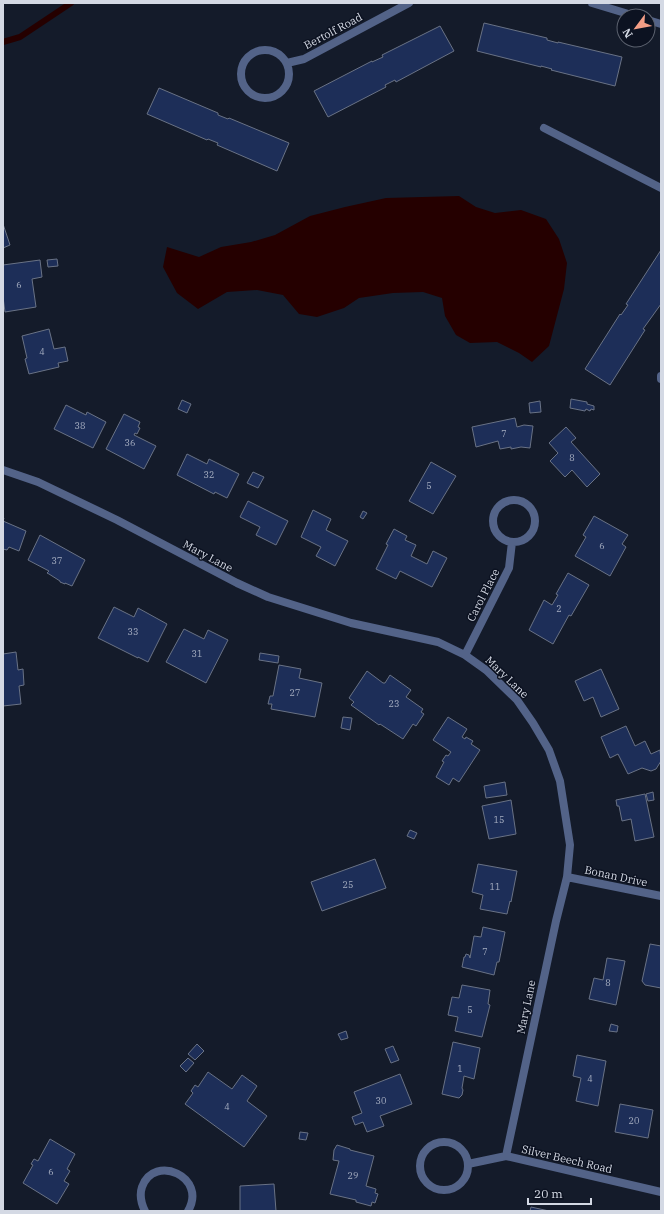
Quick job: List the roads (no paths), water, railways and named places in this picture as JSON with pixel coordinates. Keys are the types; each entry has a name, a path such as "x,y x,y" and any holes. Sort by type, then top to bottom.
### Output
{"street":[{"name":"Bertolf Road","path":"287,63 304,59 409,3"},
{"path":"592,3 616,10"},
{"path":"264,50 273,51 281,56 287,63 290,72 289,82 284,90 276,96 267,98 258,97 250,92 244,85 241,76 242,66 247,58 255,52 264,50"},
{"path":"544,128 661,188"},
{"name":"Mary Lane","path":"3,470 38,482 117,520 237,584 268,597 352,623 438,642 465,655 486,670 517,700 549,750 560,781 570,845 567,877 556,921 506,1156"},
{"path":"507,500 523,502 530,507 534,514 535,523 532,531 527,537 520,541 512,542 504,540 498,535 492,519 495,511 507,500"},
{"name":"Carol Place","path":"465,655 509,568 512,542"},
{"name":"Bonan Drive","path":"567,877 661,896"},
{"path":"442,1142 452,1143 460,1148 466,1155 468,1164 467,1173 463,1181 456,1187 446,1190 437,1189 429,1184 423,1177 421,1168 422,1159 426,1150 433,1144 442,1142"},
{"name":"Silver Beech Road","path":"468,1164 506,1156 661,1192"},
{"path":"145,1211 140,1198 144,1184 155,1173 169,1171 182,1176 191,1188 192,1198 188,1211"}],"waterway":[{"path":"3,42 20,37 71,3"}]}
